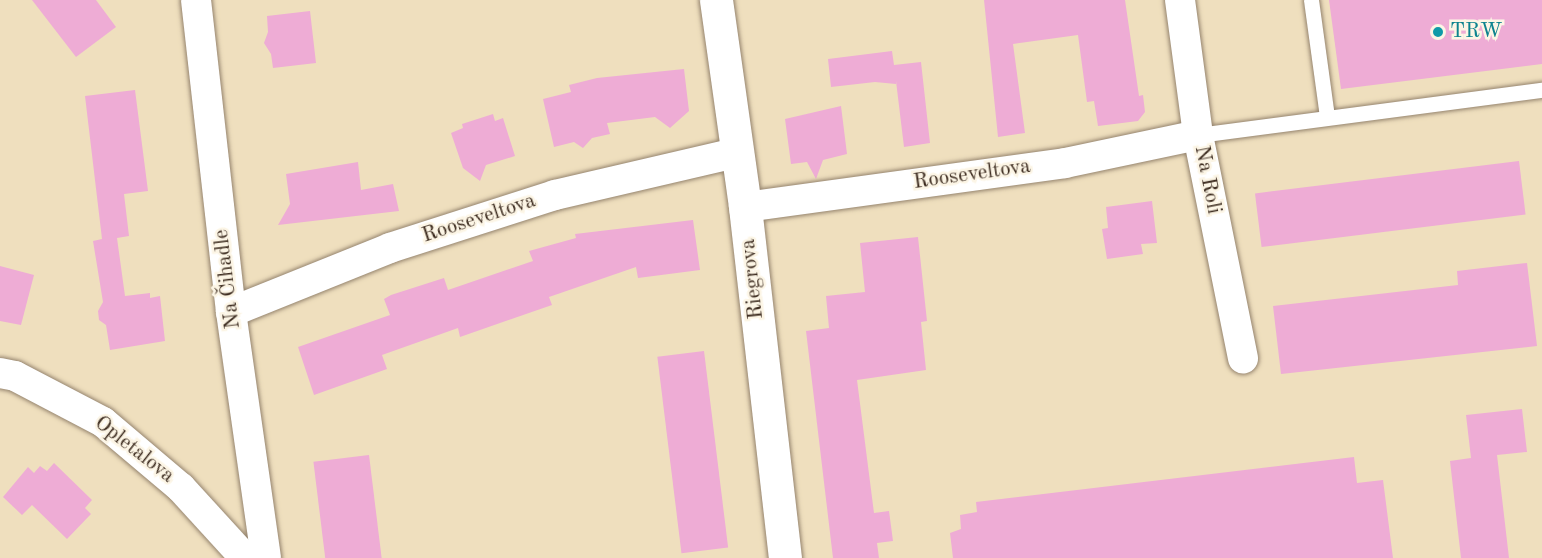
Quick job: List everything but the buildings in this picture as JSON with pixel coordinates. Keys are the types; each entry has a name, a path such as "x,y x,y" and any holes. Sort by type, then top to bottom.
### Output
{"street":[{"name":"Na Čihadle","path":"196,0 231,312 266,558"},
{"name":"Riegrova","path":"716,0 735,153 745,207 785,558"},
{"name":"Na Roli","path":"1180,0 1198,135 1243,359"},
{"name":"Rooseveltova","path":"745,207 1065,163 1198,135"},
{"name":"Rooseveltova","path":"231,312 423,237 555,195 735,153"},
{"name":"Opletalova","path":"0,373 15,376 103,422 181,488 245,558"}],"lane":[{"path":"1311,0 1328,117"},
{"path":"1198,135 1542,90"}],"place":[{"name":"TRW","path":"1438,32"}]}
